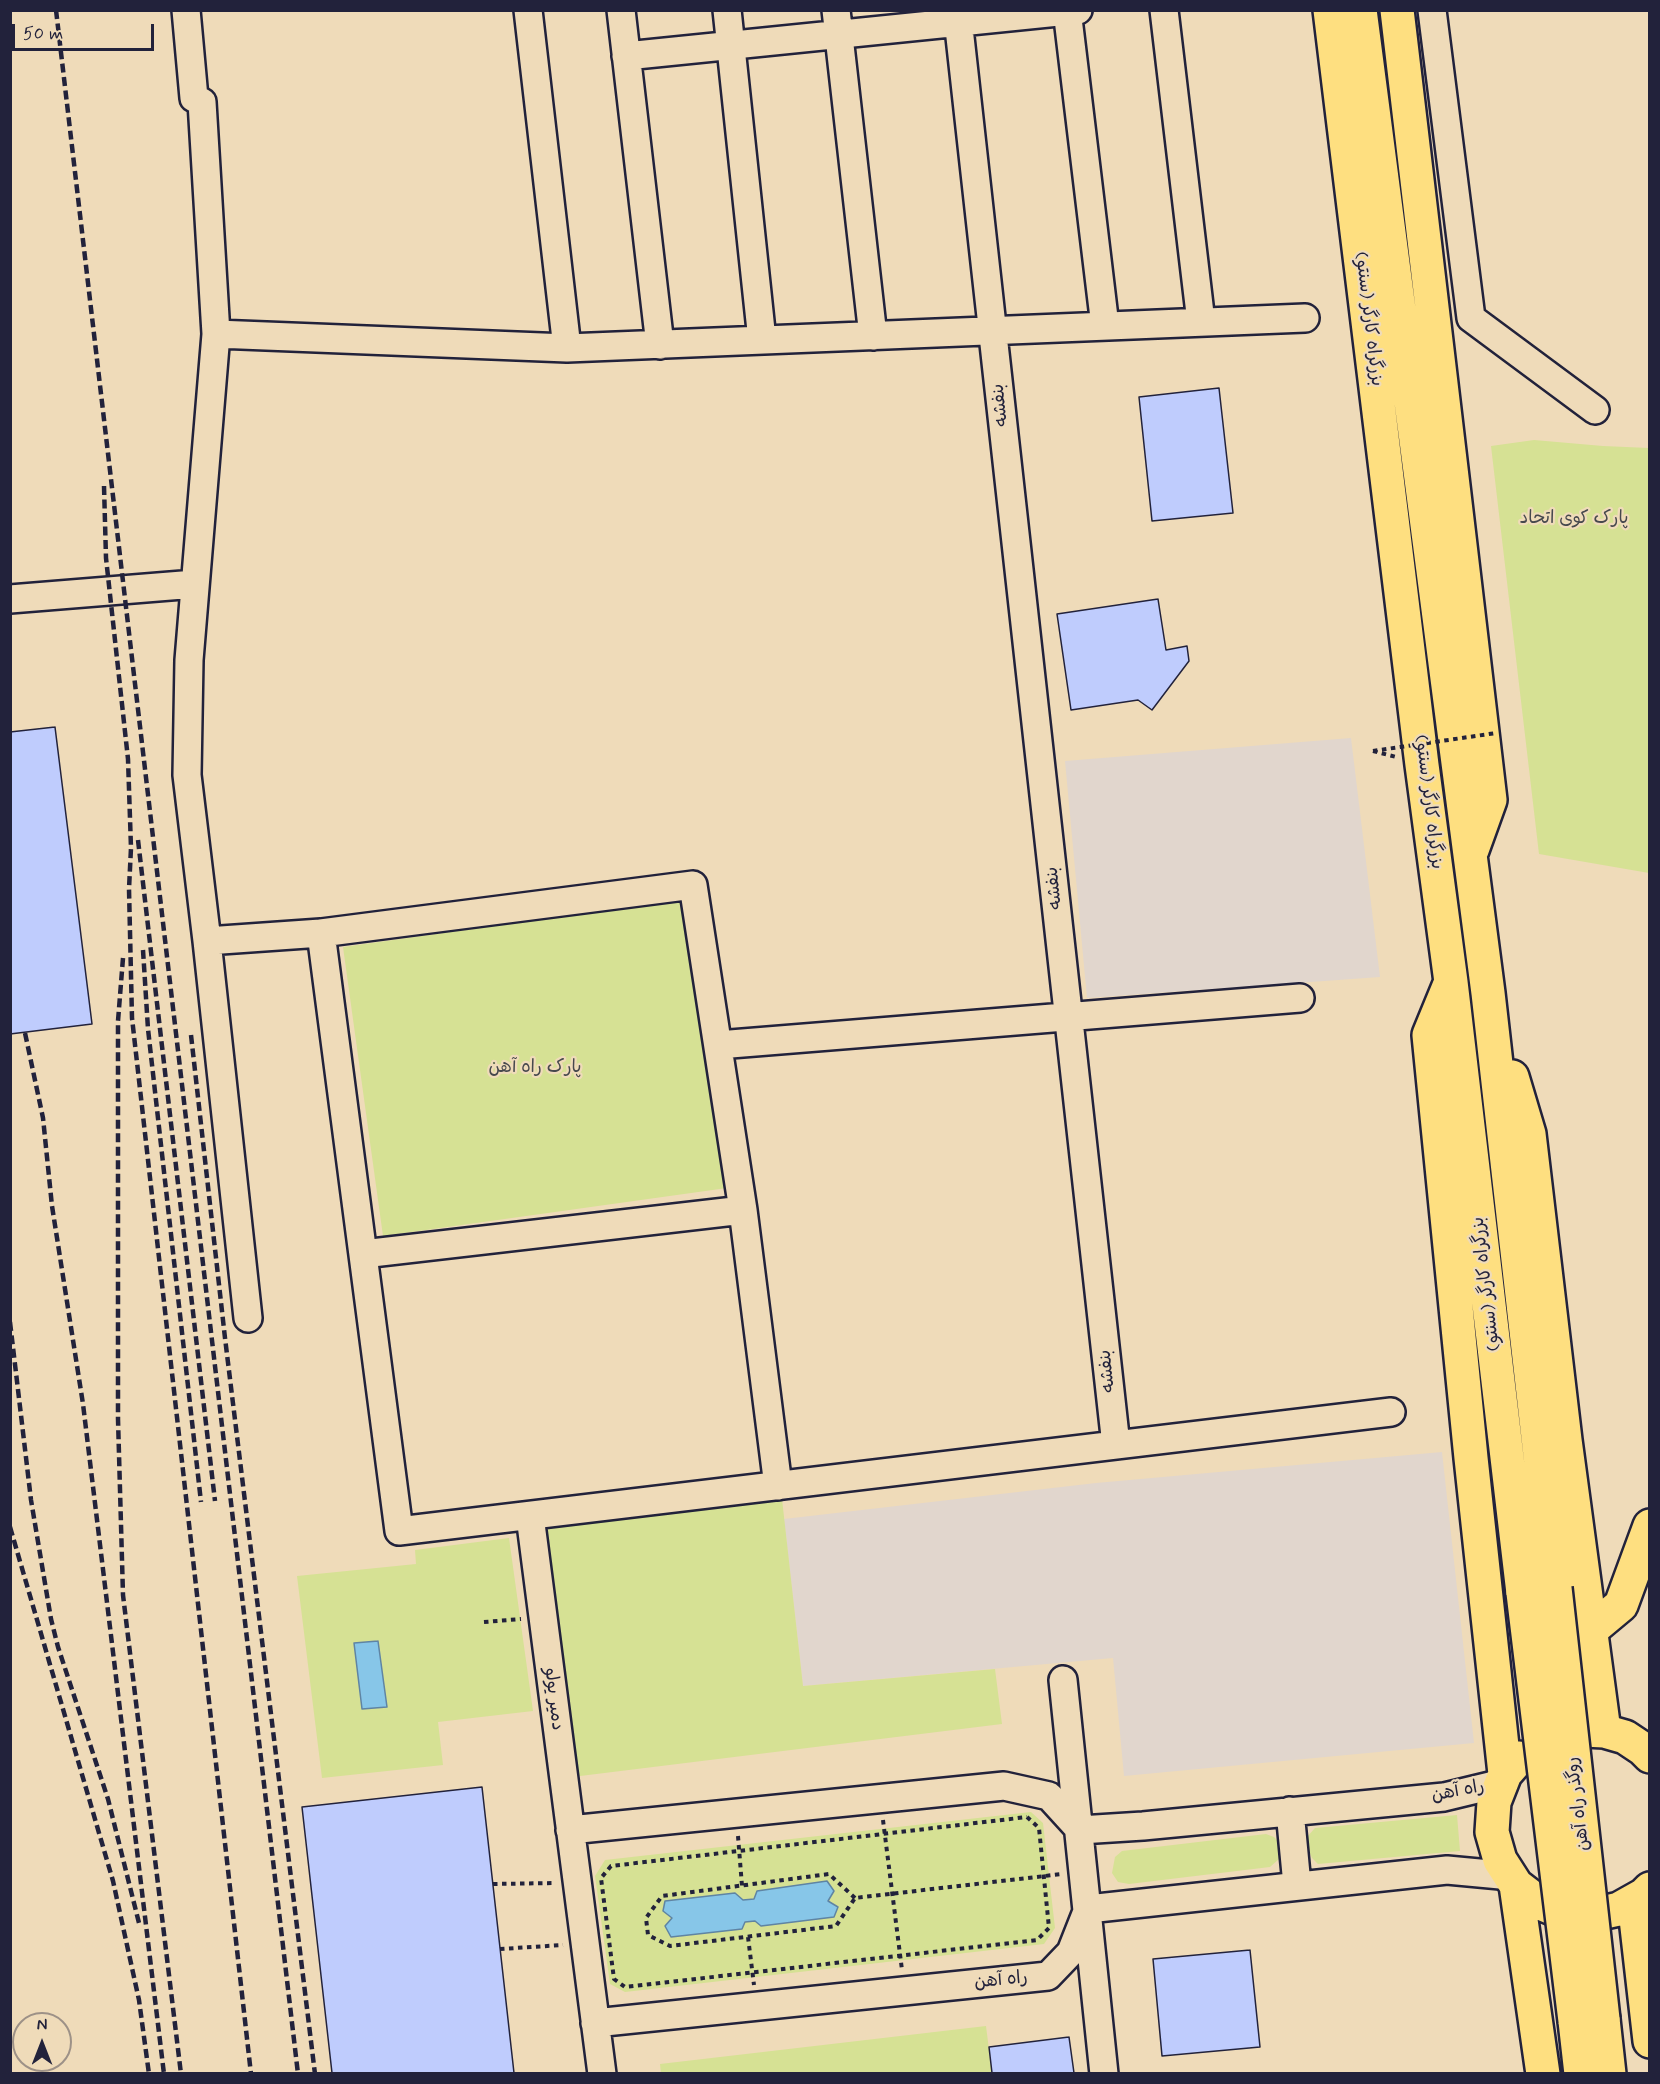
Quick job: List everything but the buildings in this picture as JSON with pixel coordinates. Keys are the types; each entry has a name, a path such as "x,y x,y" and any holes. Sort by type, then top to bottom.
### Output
{"main road":[{"name":"بزرگراه کارگر (سنتو)","path":"1330,10 1422,765 1539,1590"},
{"name":"بزرگراه کارگر (سنتو)","path":"1360,10 1488,993 1539,1590"},
{"path":"1397,10 1490,800 1470,857"},
{"path":"1451,982 1429,1035 1503,1779"},
{"path":"1488,993 1529,1134 1564,1440 1604,1731"},
{"path":"1488,1616 1496,1632 1519,1647 1546,1647 1576,1642 1620,1605 1650,1526"},
{"name":"روگذر راه آهن","path":"1539,1590 1589,2020"},
{"path":"1647,1751 1625,1737 1604,1731 1575,1729 1548,1737 1523,1752 1503,1779 1494,1802 1492,1832 1500,1860 1513,1881 1538,1902 1564,1913 1592,1915 1619,1909 1644,1895 1649,2035"},
{"path":"1513,1881 1543,2073"},
{"path":"1538,2041 1541,2026 1549,2016 1578,2009 1604,2007 1634,2017 1649,2035"},
{"path":"1581,2073 1589,2020"},
{"path":"1589,2020 1609,2073"}],"street":[{"path":"186,10 194,98 202,102 216,334 189,660 187,775 248,1317"},
{"path":"528,10 567,348"},
{"path":"621,10 660,345"},
{"path":"727,10 762,340"},
{"path":"1164,10 1201,322"},
{"path":"1432,10 1471,318"},
{"path":"626,56 730,46 837,22 1071,11 1105,326"},
{"name":"بنفشه","path":"958,16 1116,1445"},
{"path":"837,22 873,336"},
{"path":"216,334 567,348 1305,318"},
{"path":"1433,323 1471,318 1595,410"},
{"path":"10,599 195,584"},
{"path":"207,941 321,933 693,885 742,1210 778,1486"},
{"path":"321,933 399,1531 1392,1412"},
{"path":"718,1045 1300,998"},
{"path":"363,1254 742,1210"},
{"name":"دمیر یولو","path":"530,1516 602,2073"},
{"path":"1063,1680 1104,2073"},
{"name":"راه آهن","path":"1080,1830 1444,1797 1503,1779"},
{"path":"570,1830 1004,1786 1049,1796 1080,1830"},
{"path":"1290,1811 1297,1885"},
{"path":"1088,1909 1447,1870 1513,1881"},
{"name":"راه آهن","path":"595,2023 1048,1976 1071,1952 1088,1909"}],"path":[{"path":"1373,751 1496,733"},
{"path":"484,1622 543,1617"},
{"path":"880,1798 905,1991"},
{"path":"735,1814 742,1886"},
{"path":"1026,1817 1039,1828 1049,1928 1037,1940 901,1956 625,1987 614,1978 601,1878 611,1866 885,1834 1026,1817"},
{"path":"855,1898 836,1926 670,1946 648,1935 646,1918 662,1896 829,1874 855,1898 1084,1872"},
{"path":"493,1884 577,1883"},
{"path":"748,1937 757,2006"},
{"path":"500,1949 585,1943"}],"shaded area":[{"path":"1351,738 1380,977 1087,998 1065,761"},
{"path":"1442,1452 1474,1743 1124,1776 1113,1658 803,1686 784,1519 1096,1483"}],"green space":[{"name":"پارک کوی اتحاد","path":"1534,440 1649,448 1649,873 1539,854 1491,446"},
{"name":"پارک راه آهن","path":"687,899 727,1188 383,1236 343,947"},
{"path":"781,1490 803,1686 995,1669 1002,1724 572,1777 537,1521"},
{"path":"509,1538 533,1711 438,1722 443,1765 322,1778 297,1576 416,1564 415,1550"},
{"path":"1031,1812 1043,1823 1055,1928 1044,1944 625,1992 610,1984 595,1876 605,1860"},
{"path":"1457,1815 1460,1851 1318,1864 1307,1847 1307,1837 1315,1828"},
{"path":"1266,1834 1274,1837 1280,1843 1279,1859 1270,1867 1129,1884 1118,1882 1112,1873 1115,1857 1122,1851"},
{"path":"986,2026 992,2073 661,2073 660,2064"}],"water":[{"path":"378,1641 387,1707 362,1709 354,1643"},
{"path":"827,1881 834,1891 828,1901 838,1907 834,1917 761,1926 755,1921 745,1922 742,1929 671,1937 665,1926 672,1918 663,1911 665,1901 735,1893 743,1900 754,1899 757,1891"}],"railway":[{"path":"56,10 298,2074"},
{"path":"104,486 106,558 128,759 132,1018 251,2074"},
{"path":"138,840 215,1501"},
{"path":"143,950 148,1029 201,1502"},
{"path":"123,958 118,1021 118,1419 123,1595 181,2074"},
{"path":"25,1033 43,1118 52,1206 83,1404 164,2074"},
{"path":"191,1035 225,1338 315,2074"},
{"path":"10,1322 31,1500 51,1619 108,1799 139,1923"},
{"path":"10,1527 113,1881 139,2000 149,2074"}]}
